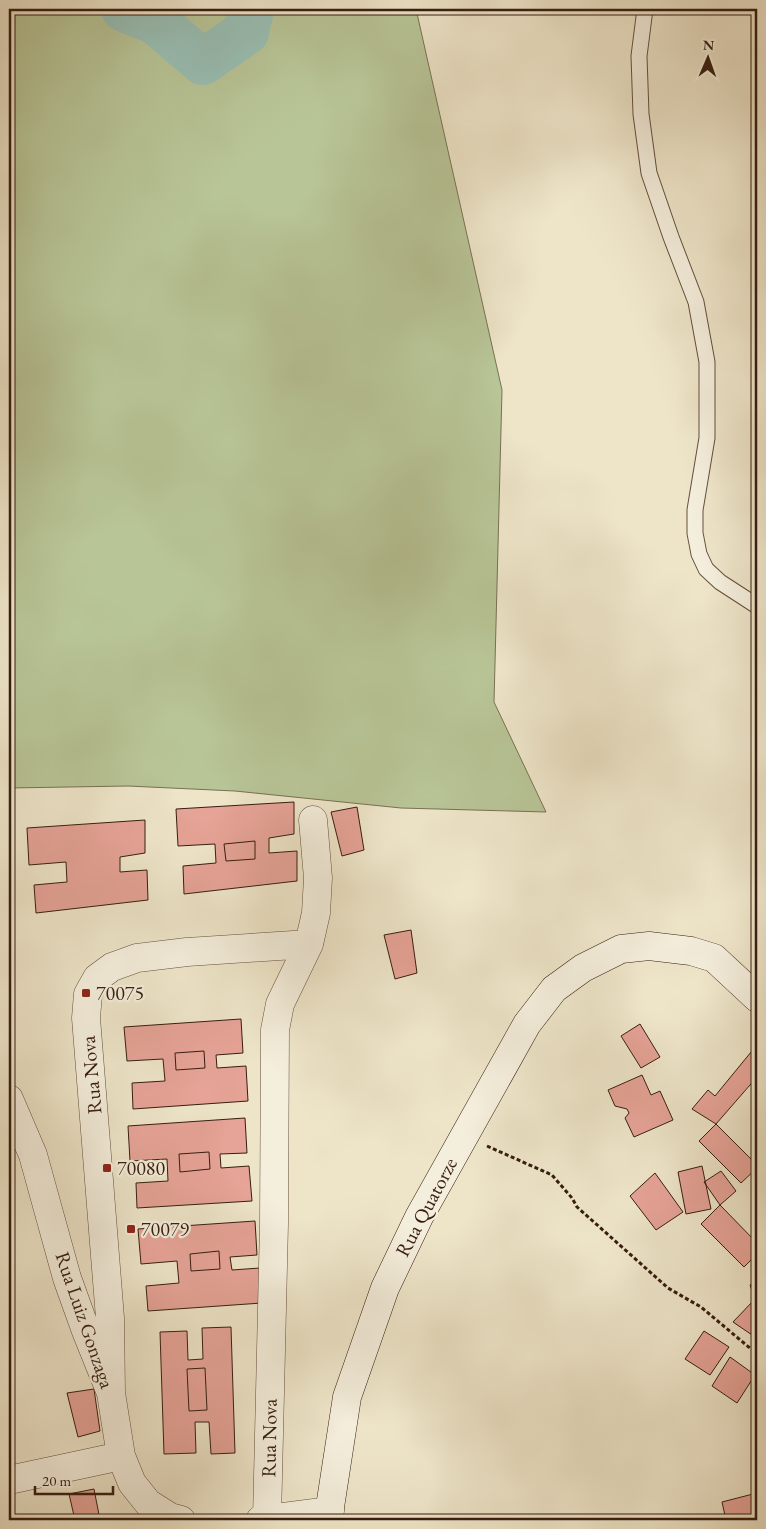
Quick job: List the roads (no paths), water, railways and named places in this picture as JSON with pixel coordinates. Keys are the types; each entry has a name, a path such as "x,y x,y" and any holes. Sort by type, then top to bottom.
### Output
{"street":[{"name":"Rua Nova","path":"263,1520 274,1224 275,1030 280,1004 309,944 316,913 317,887 313,820"},
{"name":"Rua Nova","path":"111,1393 110,1318 86,1018 88,994 97,978 112,967 138,958 187,952 309,944"},
{"name":"Rua Quatorze","path":"329,1516 347,1398 384,1288 419,1217 527,1024 554,989 583,968 621,950 649,946 691,951 714,958 757,998"},
{"name":"Rua Luiz Gonzaga","path":"9,1099 32,1155 67,1278 111,1393 121,1456 132,1483 148,1503 170,1517 181,1520"},
{"path":"9,1480 121,1456"},
{"path":"263,1520 329,1516"}],"lane":[{"path":"645,9 639,56 641,114 649,174 696,302 707,362 707,438 695,510 695,533 699,554 706,569 720,582 757,606"}],"waterway":[{"path":"124,9 156,22 203,62 246,32 251,9"}],"place":[{"name":"70075","path":"86,993"},
{"name":"70080","path":"107,1168"},
{"name":"70079","path":"131,1229"}]}
